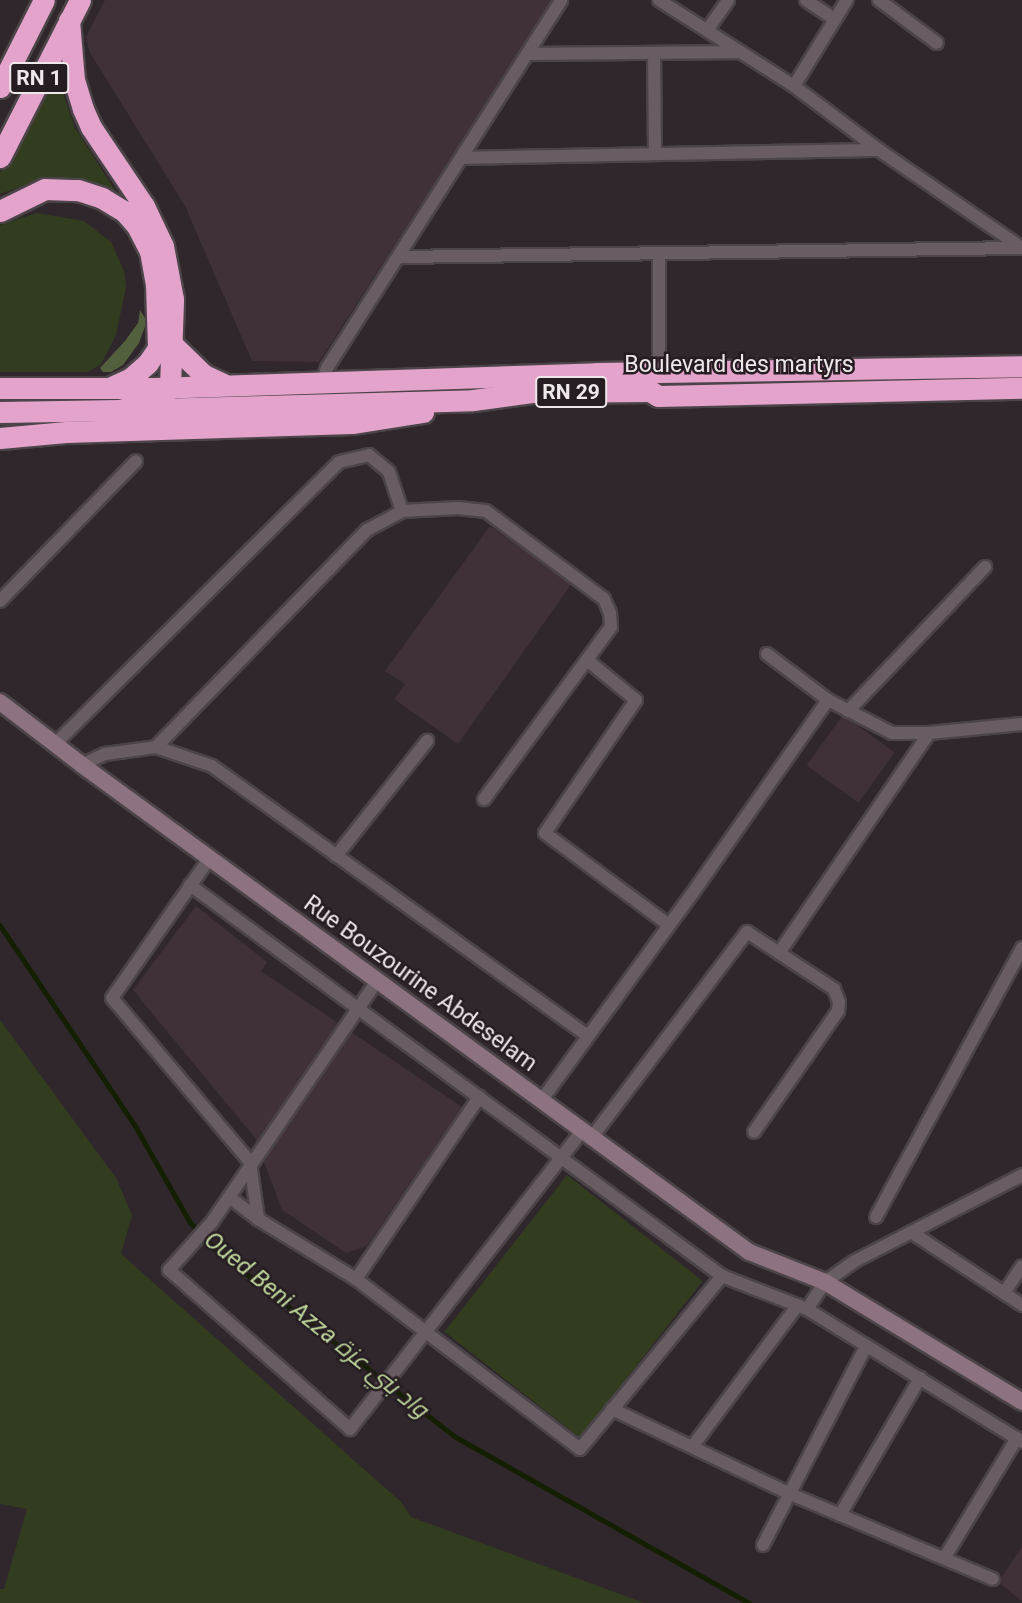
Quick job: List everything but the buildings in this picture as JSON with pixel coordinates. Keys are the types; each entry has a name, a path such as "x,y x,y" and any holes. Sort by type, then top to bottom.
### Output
{"highway":[{"name":"RN 1","path":"0,157 80,0"},
{"name":"RN 1","path":"0,87 44,2"},
{"path":"0,63 44,2"},
{"path":"69,20 74,80 83,108 91,127 144,206 163,246 173,299 165,346 164,396"},
{"path":"0,211 45,190 78,190 102,198 124,211 137,226 150,251 165,346 204,375 223,384"},
{"path":"111,387 131,378 165,346"},
{"name":"Boulevard des martyrs","path":"164,396 223,384 659,372 1022,366"},
{"path":"0,388 111,387 164,396"},
{"name":"Boulevard des martyrs","path":"164,396 473,400 533,392 650,391 658,396 1022,388"},
{"path":"0,412 120,410 164,396"},
{"path":"0,438 66,432 352,424 415,414 473,400"}],"street":[{"path":"322,382 327,368 561,0"},
{"path":"659,0 794,86 879,150 1022,248"},
{"path":"708,29 728,0"},
{"path":"806,0 834,19"},
{"path":"794,86 847,0"},
{"path":"879,0 937,43"},
{"path":"528,54 741,52"},
{"path":"654,53 655,154"},
{"path":"461,158 879,150"},
{"path":"399,257 1022,248"},
{"path":"659,254 659,372"},
{"path":"55,744 339,462 369,455 389,472 402,511"},
{"path":"0,601 136,461"},
{"path":"156,747 367,530 402,511 425,508 486,511 604,599 610,613 611,628 484,799"},
{"path":"848,711 985,566"},
{"path":"767,654 828,700 892,733 929,733 1022,724"},
{"path":"587,660 636,700 545,833 669,925"},
{"path":"541,1101 828,700"},
{"name":"Rue Bouzourine Abdeselam","path":"0,702 209,859 749,1252 825,1282 1022,1402"},
{"path":"779,953 929,733"},
{"path":"336,856 427,741"},
{"path":"82,765 105,754 156,747 212,766 588,1036"},
{"path":"209,859 112,998 250,1162 258,1219"},
{"path":"190,885 722,1276 802,1307 1019,1440 945,1557"},
{"path":"377,981 250,1162 211,1223 169,1270 350,1429 561,1158 587,1133 747,932 834,989 839,1002 838,1011 754,1132"},
{"path":"876,1217 1022,948"},
{"path":"356,1279 478,1097"},
{"path":"692,1447 802,1307 825,1282 855,1261 1022,1175"},
{"path":"229,1197 258,1219 356,1279 580,1449 722,1276"},
{"path":"911,1232 1022,1305"},
{"path":"1004,1293 1022,1266"},
{"path":"763,1545 866,1346"},
{"path":"840,1515 920,1378"},
{"path":"612,1409 788,1493 993,1579"}],"shaded area":[{"path":"105,0 553,0 319,362 252,361 185,206 89,51 86,37"},
{"path":"490,526 573,582 458,744 394,699 405,684 385,671"},
{"path":"843,715 895,753 858,803 807,765"},
{"path":"196,906 267,962 261,971 462,1107 367,1246 346,1253 282,1210 255,1138 133,990"},
{"path":"1022,1547 1022,1601 998,1582"}],"green space":[{"path":"58,53 64,96 75,128 133,218 90,184 73,179 42,179 0,194 0,173"},
{"path":"37,213 84,221 111,242 124,271 126,287 116,335 101,364 88,372 0,372 0,225"},
{"path":"140,310 147,321 139,343 123,365 111,372 103,372 100,368 138,323"},
{"path":"0,1020 116,1178 132,1215 121,1254 401,1502 411,1517 644,1603 0,1603 0,1589 4,1589 27,1509 0,1504"},
{"path":"567,1175 703,1281 580,1438 444,1332"}],"waterway":[{"name":"Oued Beni Azza واد بني عزة","path":"0,925 136,1127 190,1222 215,1249 456,1437 749,1603"}]}
